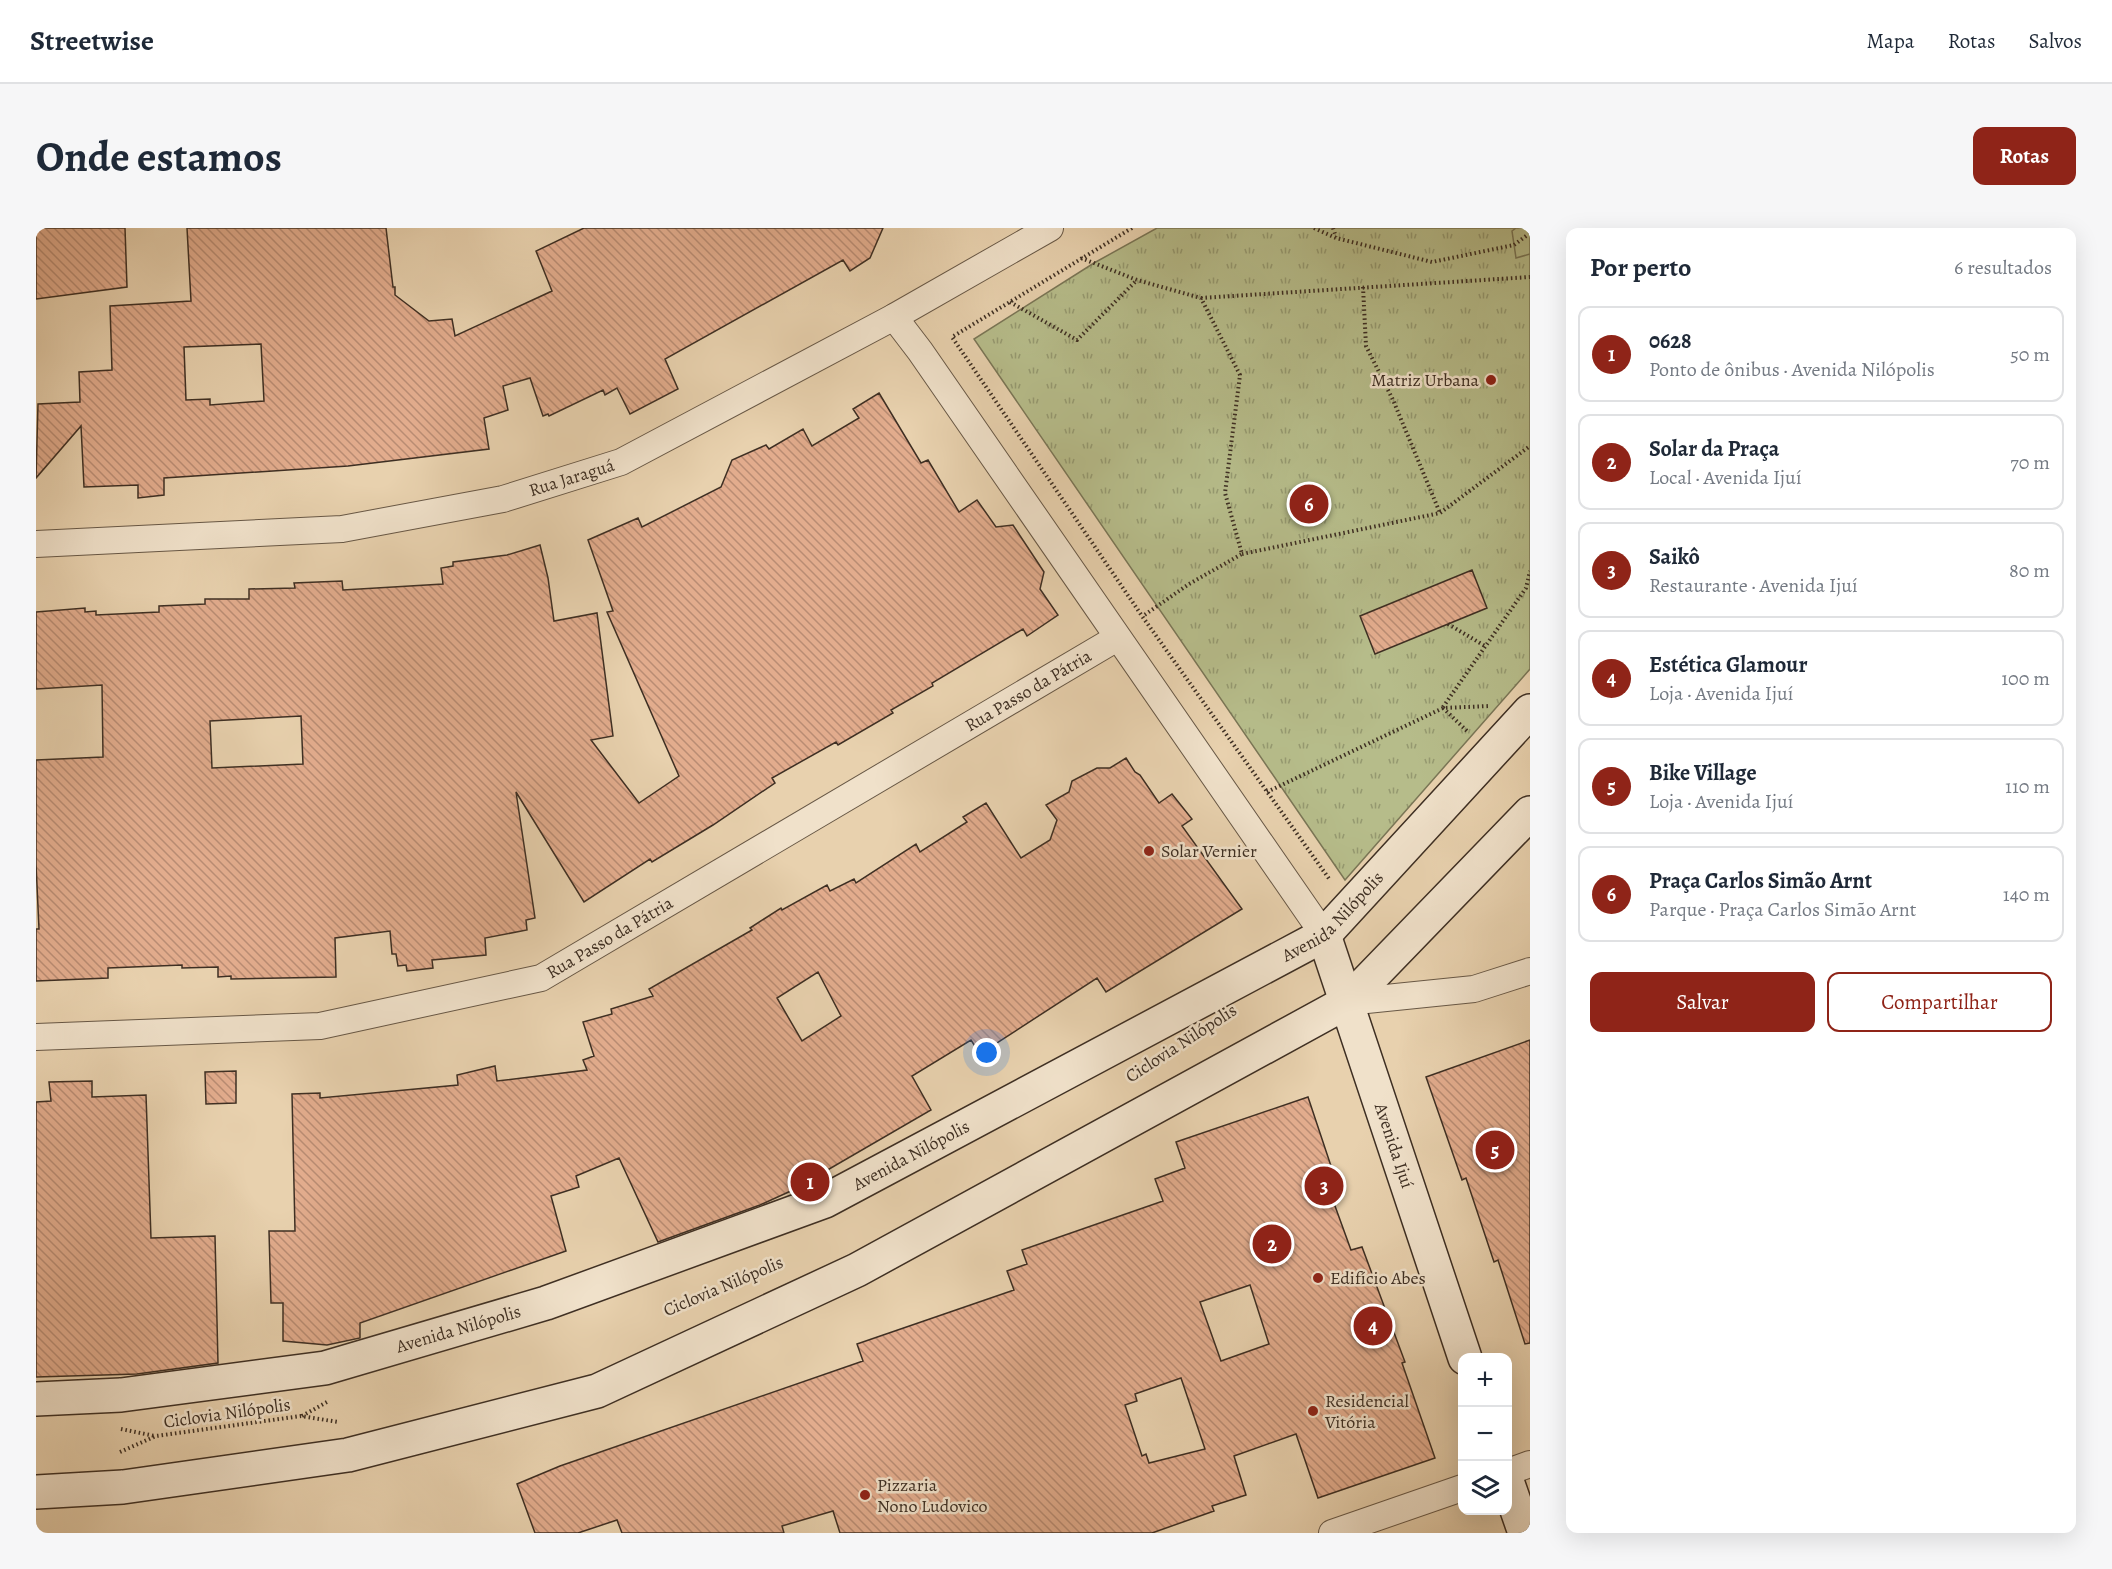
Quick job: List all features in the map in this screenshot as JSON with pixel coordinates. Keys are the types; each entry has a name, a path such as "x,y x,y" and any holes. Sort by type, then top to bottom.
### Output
{"main road":[{"name":"Avenida Nilópolis","path":"36,1399 121,1395 325,1368 546,1304 825,1201 1324,935 1530,711"},
{"path":"36,1492 123,1487 348,1455 597,1391 857,1270 1347,1002 1530,813"},
{"name":"Avenida Ijuí","path":"1324,935 1463,1353"},
{"path":"1512,1496 1525,1533"}],"street":[{"name":"Rua Jaraguá","path":"36,544 342,529 503,499 621,462 894,317 1050,228"},
{"path":"894,317 920,351 1324,935"},
{"name":"Rua Passo da Pátria","path":"36,1037 320,1026 541,978 1117,638"},
{"path":"1347,1002 1474,988 1530,971"},
{"path":"1512,1471 1530,1464"},
{"path":"1332,1533 1458,1489"}],"path":[{"path":"1132,228 952,337 1142,616 1334,886"},
{"path":"1314,228 1336,238 1432,262 1514,245 1530,233"},
{"path":"1334,228 1336,238"},
{"path":"1081,258 1137,280 1201,298 1530,277"},
{"path":"1010,302 1077,340 1137,280"},
{"path":"1363,287 1366,346 1393,400 1440,513"},
{"path":"1201,298 1240,375 1225,494 1242,554"},
{"path":"1150,611 1189,584 1242,554 1440,513 1530,446"},
{"path":"1443,708 1526,588 1530,571"},
{"path":"1449,624 1485,646"},
{"path":"1267,792 1443,708 1497,706"},
{"path":"1443,708 1471,735"},
{"name":"Ciclovia Nilópolis","path":"156,1436 301,1416 348,1424"}],"green space":[{"path":"1157,228 1530,228 1530,669 1345,880 974,339 1094,263"},
{"path":"1516,228 1530,228 1530,254 1516,258 1512,231"}],"building":[{"path":"36,228 125,228 127,287 36,299"},
{"path":"187,228 386,228 395,295 429,321 452,319 455,336 552,291 536,251 584,228 883,228 870,258 850,271 843,260 665,359 678,389 630,414 617,388 605,395 603,390 549,416 548,414 543,416 530,378 503,386 508,410 484,418 489,449 348,466 164,478 164,495 138,498 138,485 84,487 81,426 36,478 38,404 80,402 79,372 112,370 110,306 191,301","holes":["261,344 264,401 210,405 210,399 186,400 184,347"]},
{"path":"879,393 921,463 928,460 959,512 977,500 996,527 1013,525 1044,572 1040,589 1058,615 1027,636 1023,629 932,683 933,686 891,710 893,713 838,745 836,742 772,778 775,783 713,825 652,862 650,859 584,902 516,792 535,918 526,920 527,930 485,938 486,955 432,960 433,968 407,971 406,965 398,966 396,954 392,954 390,931 335,938 336,977 231,979 231,976 218,977 218,967 182,968 182,965 108,968 108,978 36,981 36,929 39,929 36,864 36,760 103,757 102,685 36,689 36,612 85,608 85,612 96,611 96,615 159,612 159,606 205,604 205,599 249,599 249,589 295,588 294,583 342,581 343,590 443,584 441,568 453,566 453,562 507,555 540,545 548,578 554,621 597,613 613,736 591,740 639,803 679,776 607,612 613,611 588,540 638,518 642,527 721,487 732,460 766,445 769,449 803,429 812,446 859,418 853,409","holes":["301,716 303,764 212,768 210,721"]},
{"path":"1472,570 1487,608 1375,654 1360,616"},
{"path":"1126,758 1159,803 1172,794 1192,819 1182,826 1242,909 1106,992 1097,978 980,1054 971,1040 912,1076 931,1110 793,1190 760,1205 658,1242 619,1158 576,1176 579,1187 551,1196 566,1251 360,1323 360,1338 327,1345 283,1341 283,1303 271,1303 269,1231 295,1231 292,1094 320,1093 320,1098 458,1085 457,1075 495,1066 497,1081 587,1070 583,1060 594,1056 583,1022 612,1014 611,1009 653,996 649,989 752,930 750,928 781,908 782,910 827,885 830,891 854,879 856,883 916,844 920,852 967,822 963,817 986,803 1021,858 1050,840 1057,820 1046,805 1069,792 1072,781 1097,768 1110,768","holes":["818,972 841,1016 802,1041 777,998"]},
{"path":"1530,1040 1530,1343 1525,1344 1498,1260 1494,1262 1466,1178 1462,1180 1426,1077"},
{"path":"236,1071 236,1103 206,1104 205,1072"},
{"path":"92,1081 92,1097 146,1095 151,1238 215,1236 218,1363 137,1374 36,1377 36,1102 51,1101 49,1082"},
{"path":"1308,1097 1334,1175 1331,1176 1337,1193 1331,1195 1351,1250 1362,1247 1405,1362 1402,1363 1435,1458 1318,1498 1296,1434 1234,1456 1246,1495 1212,1506 1214,1511 1152,1533 840,1533 833,1511 782,1526 784,1533 622,1533 617,1520 578,1533 535,1533 517,1484 560,1466 863,1361 857,1344 1014,1290 1007,1271 1027,1264 1022,1250 1163,1201 1155,1179 1185,1168 1176,1142","holes":["1250,1285 1269,1344 1221,1361 1200,1302","1181,1378 1205,1449 1149,1463 1146,1454 1142,1456 1125,1405 1137,1401 1135,1394"]}],"place":[{"name":"Matriz Urbana","path":"1491,380"},
{"name":"Praça Carlos Simão Arnt","path":"1309,504"},
{"name":"Solar Vernier","path":"1149,851"},
{"name":"Bike Village","path":"1495,1150"},
{"name":"0628","path":"810,1182"},
{"name":"Saikô","path":"1324,1186"},
{"name":"Solar da Praça","path":"1272,1244"},
{"name":"Edifício Abes","path":"1318,1278"},
{"name":"Estética Glamour","path":"1373,1326"},
{"name":"Residencial Vitória","path":"1313,1411"},
{"name":"Pizzaria Nono Ludovico","path":"865,1495"}]}
